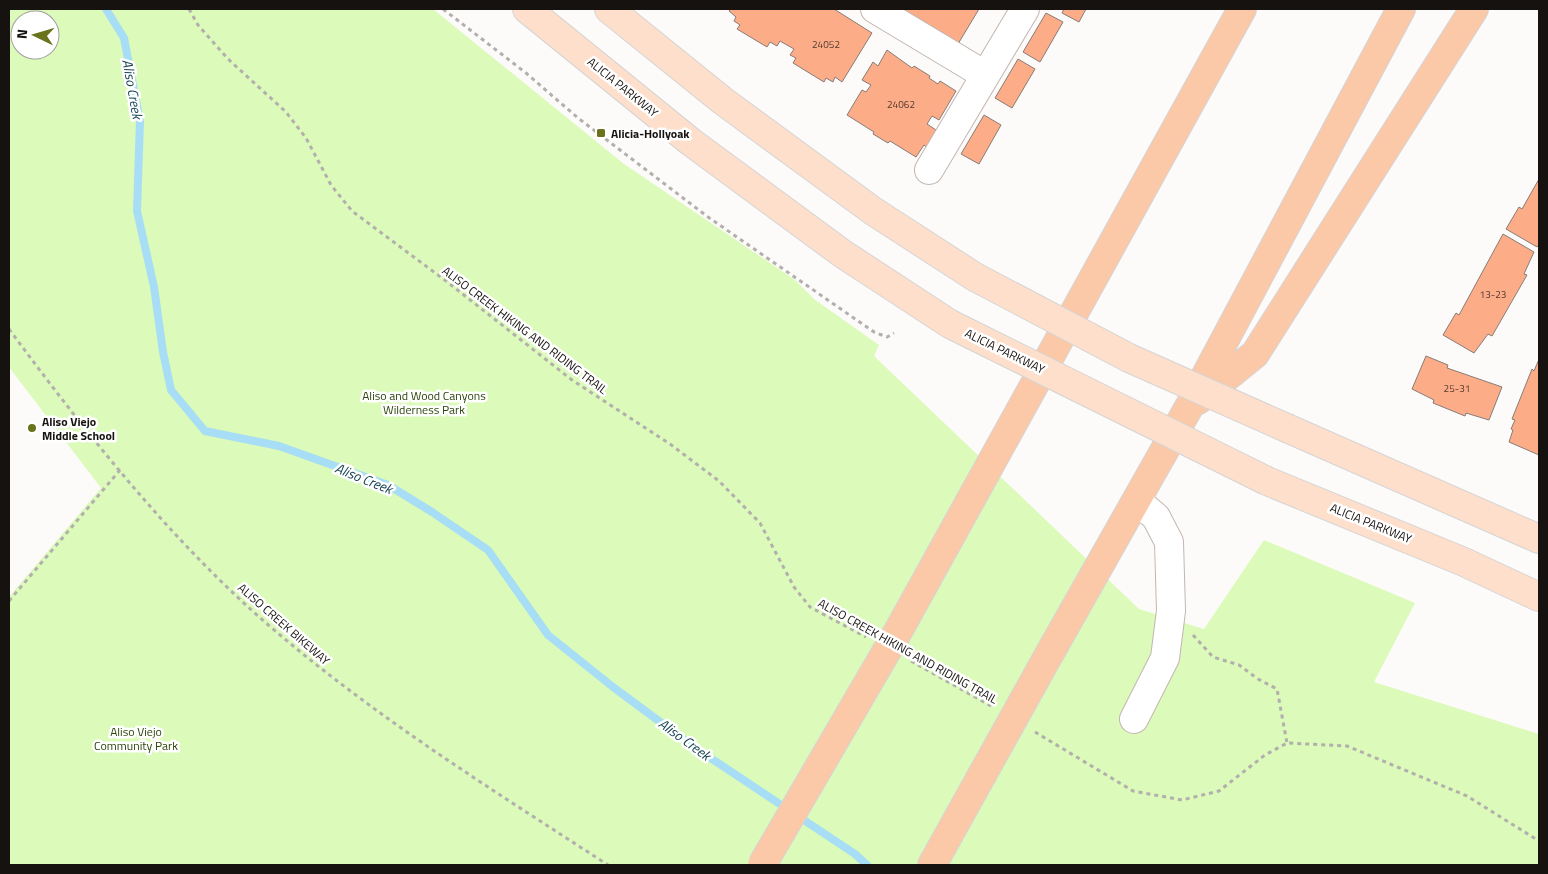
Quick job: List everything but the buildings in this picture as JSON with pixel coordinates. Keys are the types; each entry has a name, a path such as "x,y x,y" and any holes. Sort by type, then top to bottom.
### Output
{"highway":[{"path":"1150,178 1229,9"},
{"path":"762,865 926,584 1242,9"},
{"path":"932,865 1189,407 1401,9"},
{"path":"1189,407 1255,354 1472,12"}],"main road":[{"name":"ALICIA PARKWAY","path":"527,9 692,142 843,254 950,324 1267,481 1464,562 1539,597"},
{"path":"609,9 723,101 872,211 975,277 1129,358 1539,539"}],"lane":[{"path":"875,9 984,76"},
{"path":"929,170 1025,9"},
{"path":"1134,719 1165,658 1171,611 1169,542 1156,517 1137,501"}],"path":[{"name":"ALISO CREEK HIKING AND RIDING TRAIL","path":"189,9 198,25 228,59 286,112 306,138 331,185 352,212 446,281 572,380 670,444 719,481 760,523 794,587 810,607 868,638"},
{"path":"443,9 614,146 708,217 874,332 887,337 894,333"},
{"name":"ALISO CREEK BIKEWAY","path":"9,329 120,470 188,548 265,622 340,684 503,798 608,865"},
{"path":"9,601 120,470"},
{"path":"1171,611 1213,657 1239,665 1258,679 1278,689 1287,743"},
{"name":"ALISO CREEK HIKING AND RIDING TRAIL","path":"910,661 993,707"},
{"path":"1034,731 1133,791 1182,800 1219,792 1265,754 1287,743 1347,746 1467,796 1539,841"}],"green space":[{"name":"Aliso and Wood Canyons Wilderness Park","path":"9,9 433,9 624,164 795,280 814,299 879,345 874,356 1139,609 1204,629 1264,540 1415,603 1374,682 1539,734 1539,865 9,865 9,597 101,488 9,367"}],"waterway":[{"name":"Aliso Creek","path":"106,9 124,38 140,121 137,211 154,287 163,352 171,390 205,431 279,446 388,485 432,512 488,550 548,635 613,687 694,747 855,854 867,865"}],"place":[{"name":"Alicia-Hollyoak","path":"601,133"},
{"name":"Aliso Viejo Middle School","path":"32,428"}],"park label":[{"name":"Aliso Viejo Community Park","path":"136,738"}]}
